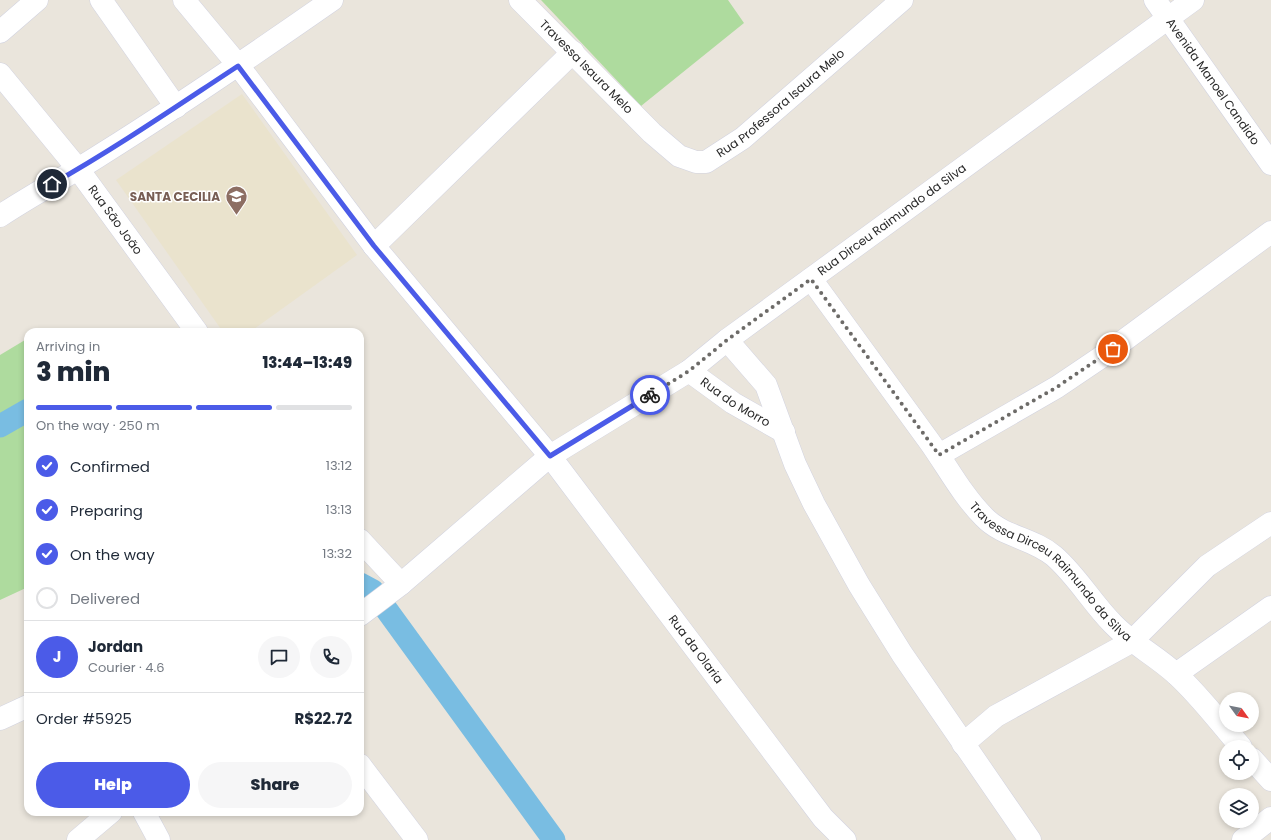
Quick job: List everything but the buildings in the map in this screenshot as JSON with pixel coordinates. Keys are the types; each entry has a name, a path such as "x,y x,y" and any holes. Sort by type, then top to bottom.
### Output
{"street":[{"path":"0,32 37,0"},
{"path":"101,0 176,107"},
{"path":"184,0 238,66 374,246 550,456"},
{"path":"0,216 26,198 78,170 238,66 309,6 332,0"},
{"name":"Travessa Isaura Melo","path":"520,0 652,133"},
{"name":"Rua Professora Isaura Melo","path":"652,133 679,156 696,162 706,162 743,138 902,0"},
{"name":"Rua Dirceu Raimundo da Silva","path":"364,612 401,584 550,456 689,371 727,340 811,279 1161,9 1193,0"},
{"name":"Avenida Manoel Candido","path":"1161,9 1271,164"},
{"path":"374,246 573,52"},
{"name":"Rua São João","path":"0,74 78,170 195,328"},
{"path":"939,455 1057,387 1094,362 1271,232"},
{"name":"Travessa Dirceu Raimundo da Silva","path":"811,279 939,455 974,506 985,518 1004,531 1044,548 1054,556 1065,567 1094,604 1131,642 1176,674 1236,740"},
{"path":"727,340 766,385 795,464 814,504 859,585 902,654 1030,840"},
{"name":"Rua do Morro","path":"689,371 733,403 784,432"},
{"name":"Rua da Olaria","path":"550,456 823,818 845,840"},
{"path":"964,744 996,716 1131,642 1207,566 1271,523"},
{"path":"364,544 401,584"},
{"path":"1176,674 1271,607"},
{"path":"0,719 24,708"},
{"path":"1259,767 1271,780"},
{"path":"364,770 414,839"},
{"path":"78,840 105,816"},
{"path":"146,816 159,840"},
{"path":"1243,840 1271,818"}],"shaded area":[{"name":"SANTA CECILIA","path":"242,94 357,255 256,328 220,328 116,180"}],"green space":[{"path":"541,0 728,0 744,23 641,106"},
{"path":"24,341 24,589 0,600 0,355"}],"waterway":[{"path":"0,426 24,412"},
{"path":"364,586 373,591 554,840"}],"way so far":[{"path":"650,395 689,371 727,340 811,279 939,455 1057,387 1113,349"}],"place":[{"name":"SANTA CECILIA","path":"236,216"}],"route":[{"path":"52,184 78,170 238,66 374,246 550,456 650,395"}]}
